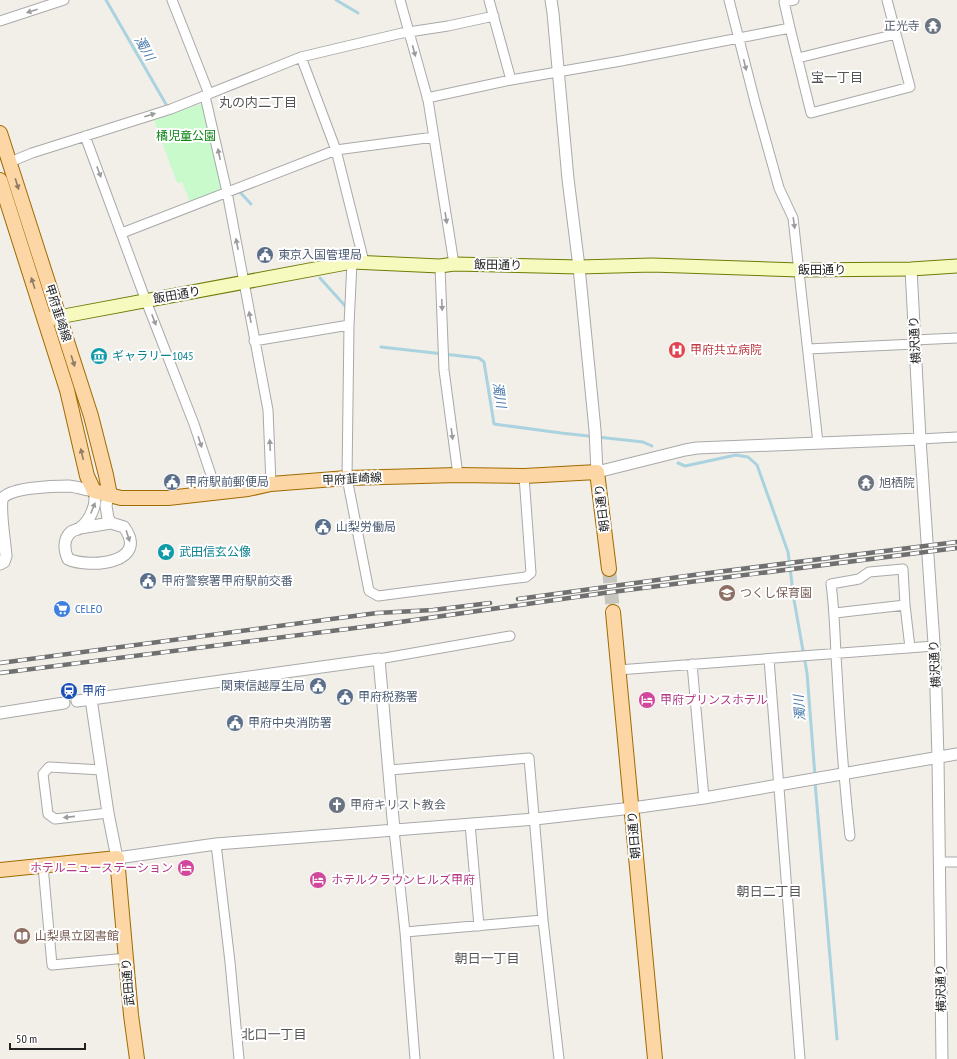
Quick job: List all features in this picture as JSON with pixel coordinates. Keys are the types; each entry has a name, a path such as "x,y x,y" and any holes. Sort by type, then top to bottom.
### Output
{"main road":[{"name":"甲府韮崎線","path":"0,133 10,162 52,318 67,390 88,476 94,491 121,498 168,498 248,489 271,484 347,478 458,475 524,476 597,472"},
{"name":"甲府韮崎線","path":"0,180 91,416 106,475 109,490 108,495"},
{"name":"飯田通り","path":"52,318 358,262 579,267 652,265 799,270 911,269 957,266"},
{"name":"朝日通り","path":"597,472 609,569"},
{"name":"朝日通り","path":"613,612 655,1059"},
{"path":"0,870 117,858"},
{"name":"武田通り","path":"117,858 131,1016 137,1059"}],"street":[{"path":"0,21 64,0"},
{"path":"172,0 207,95 227,192 268,410 271,484"},
{"path":"400,0 427,98 434,137 447,265 444,370 458,475"},
{"path":"489,0 511,80"},
{"path":"551,0 568,179 579,267 595,430 597,472 697,448 957,437"},
{"path":"729,0 779,188 793,218 818,443"},
{"path":"794,0 784,1 811,113 910,87 887,0"},
{"path":"10,162 26,154 171,109 301,57 409,32 448,26 494,16"},
{"path":"427,98 511,80 621,61 790,28"},
{"path":"798,58 896,34"},
{"path":"301,57 336,150 358,262 348,324 347,478 369,591 378,596 526,577 531,572 524,476"},
{"path":"85,136 194,424 217,493"},
{"path":"122,233 336,150 434,137"},
{"name":"横沢通り","path":"911,269 920,439 934,646 938,758 942,1059"},
{"path":"254,341 348,324"},
{"path":"808,349 957,338"},
{"path":"0,564 4,562 6,556 2,519 2,499 4,497 18,491 39,487 70,486 94,491 96,496 96,504 89,517 80,528"},
{"path":"108,495 106,506 108,518 111,523"},
{"path":"111,523 124,527 130,537 129,548 122,557 116,561 87,564 75,562 68,558 65,552 66,538 71,532 80,528 111,523"},
{"path":"850,836 843,775 835,613 831,584 859,579 869,572 903,569 910,648"},
{"path":"835,613 905,605"},
{"path":"77,701 379,659 510,636"},
{"path":"618,670 934,646"},
{"path":"379,659 390,770 394,830 405,932 414,1059"},
{"path":"769,659 800,1059"},
{"path":"692,664 704,798"},
{"path":"91,699 108,813 117,858 216,844 535,819 632,808 779,786 957,754"},
{"path":"0,713 64,703"},
{"path":"390,770 529,758 558,1059"},
{"path":"938,758 957,758"},
{"path":"102,770 49,767 43,774 48,814 55,819 108,813"},
{"path":"470,824 479,926"},
{"path":"216,844 230,962 239,1059"},
{"path":"939,862 957,862"},
{"path":"43,866 52,965 126,958"},
{"path":"405,932 544,920"}],"green space":[{"name":"橘児童公園","path":"204,103 223,189 190,202 182,182 177,183 154,120"}],"waterway":[{"name":"濁川","path":"106,0 167,106"},
{"path":"336,0 358,13"},
{"path":"238,190 251,204"},
{"name":"濁川","path":"320,278 347,308"},
{"name":"濁川","path":"381,347 479,358 484,362 494,424 643,442 652,446"},
{"name":"濁川","path":"678,463 685,466 736,455 748,457 757,465 788,552 794,600 807,673 815,776"},
{"name":"濁川","path":"815,782 837,1039"}],"tunnel":[{"path":"609,569 613,612"}],"railway":[{"path":"518,599 701,574 957,542"},
{"path":"0,673 379,625 604,593 957,548"},
{"path":"0,663 377,613 433,610 490,603"}],"place":[{"name":"正光寺","path":"933,26"},
{"name":"東京入国管理局","path":"265,255"},
{"name":"甲府共立病院","path":"677,350"},
{"name":"ギャラリー1045","path":"99,356"},
{"name":"甲府駅前郵便局","path":"172,482"},
{"name":"旭栖院","path":"866,483"},
{"name":"山梨労働局","path":"323,527"},
{"name":"武田信玄公像","path":"166,552"},
{"name":"甲府警察署甲府駅前交番","path":"148,581"},
{"name":"つくし保育園","path":"727,593"},
{"name":"CELEO","path":"62,609"},
{"name":"関東信越厚生局","path":"318,686"},
{"name":"甲府","path":"69,691"},
{"name":"甲府税務署","path":"345,697"},
{"name":"甲府プリンスホテル","path":"647,700"},
{"name":"甲府中央消防署","path":"235,723"},
{"name":"甲府キリスト教会","path":"337,805"},
{"name":"ホテルニューステーション","path":"186,868"},
{"name":"ホテルクラウンヒルズ甲府","path":"318,880"},
{"name":"山梨県立図書館","path":"22,936"}],"district":[{"name":"宝一丁目","path":"837,77"},
{"name":"丸の内二丁目","path":"258,102"},
{"name":"朝日二丁目","path":"769,891"},
{"name":"朝日一丁目","path":"487,958"},
{"name":"北口一丁目","path":"274,1034"}]}
